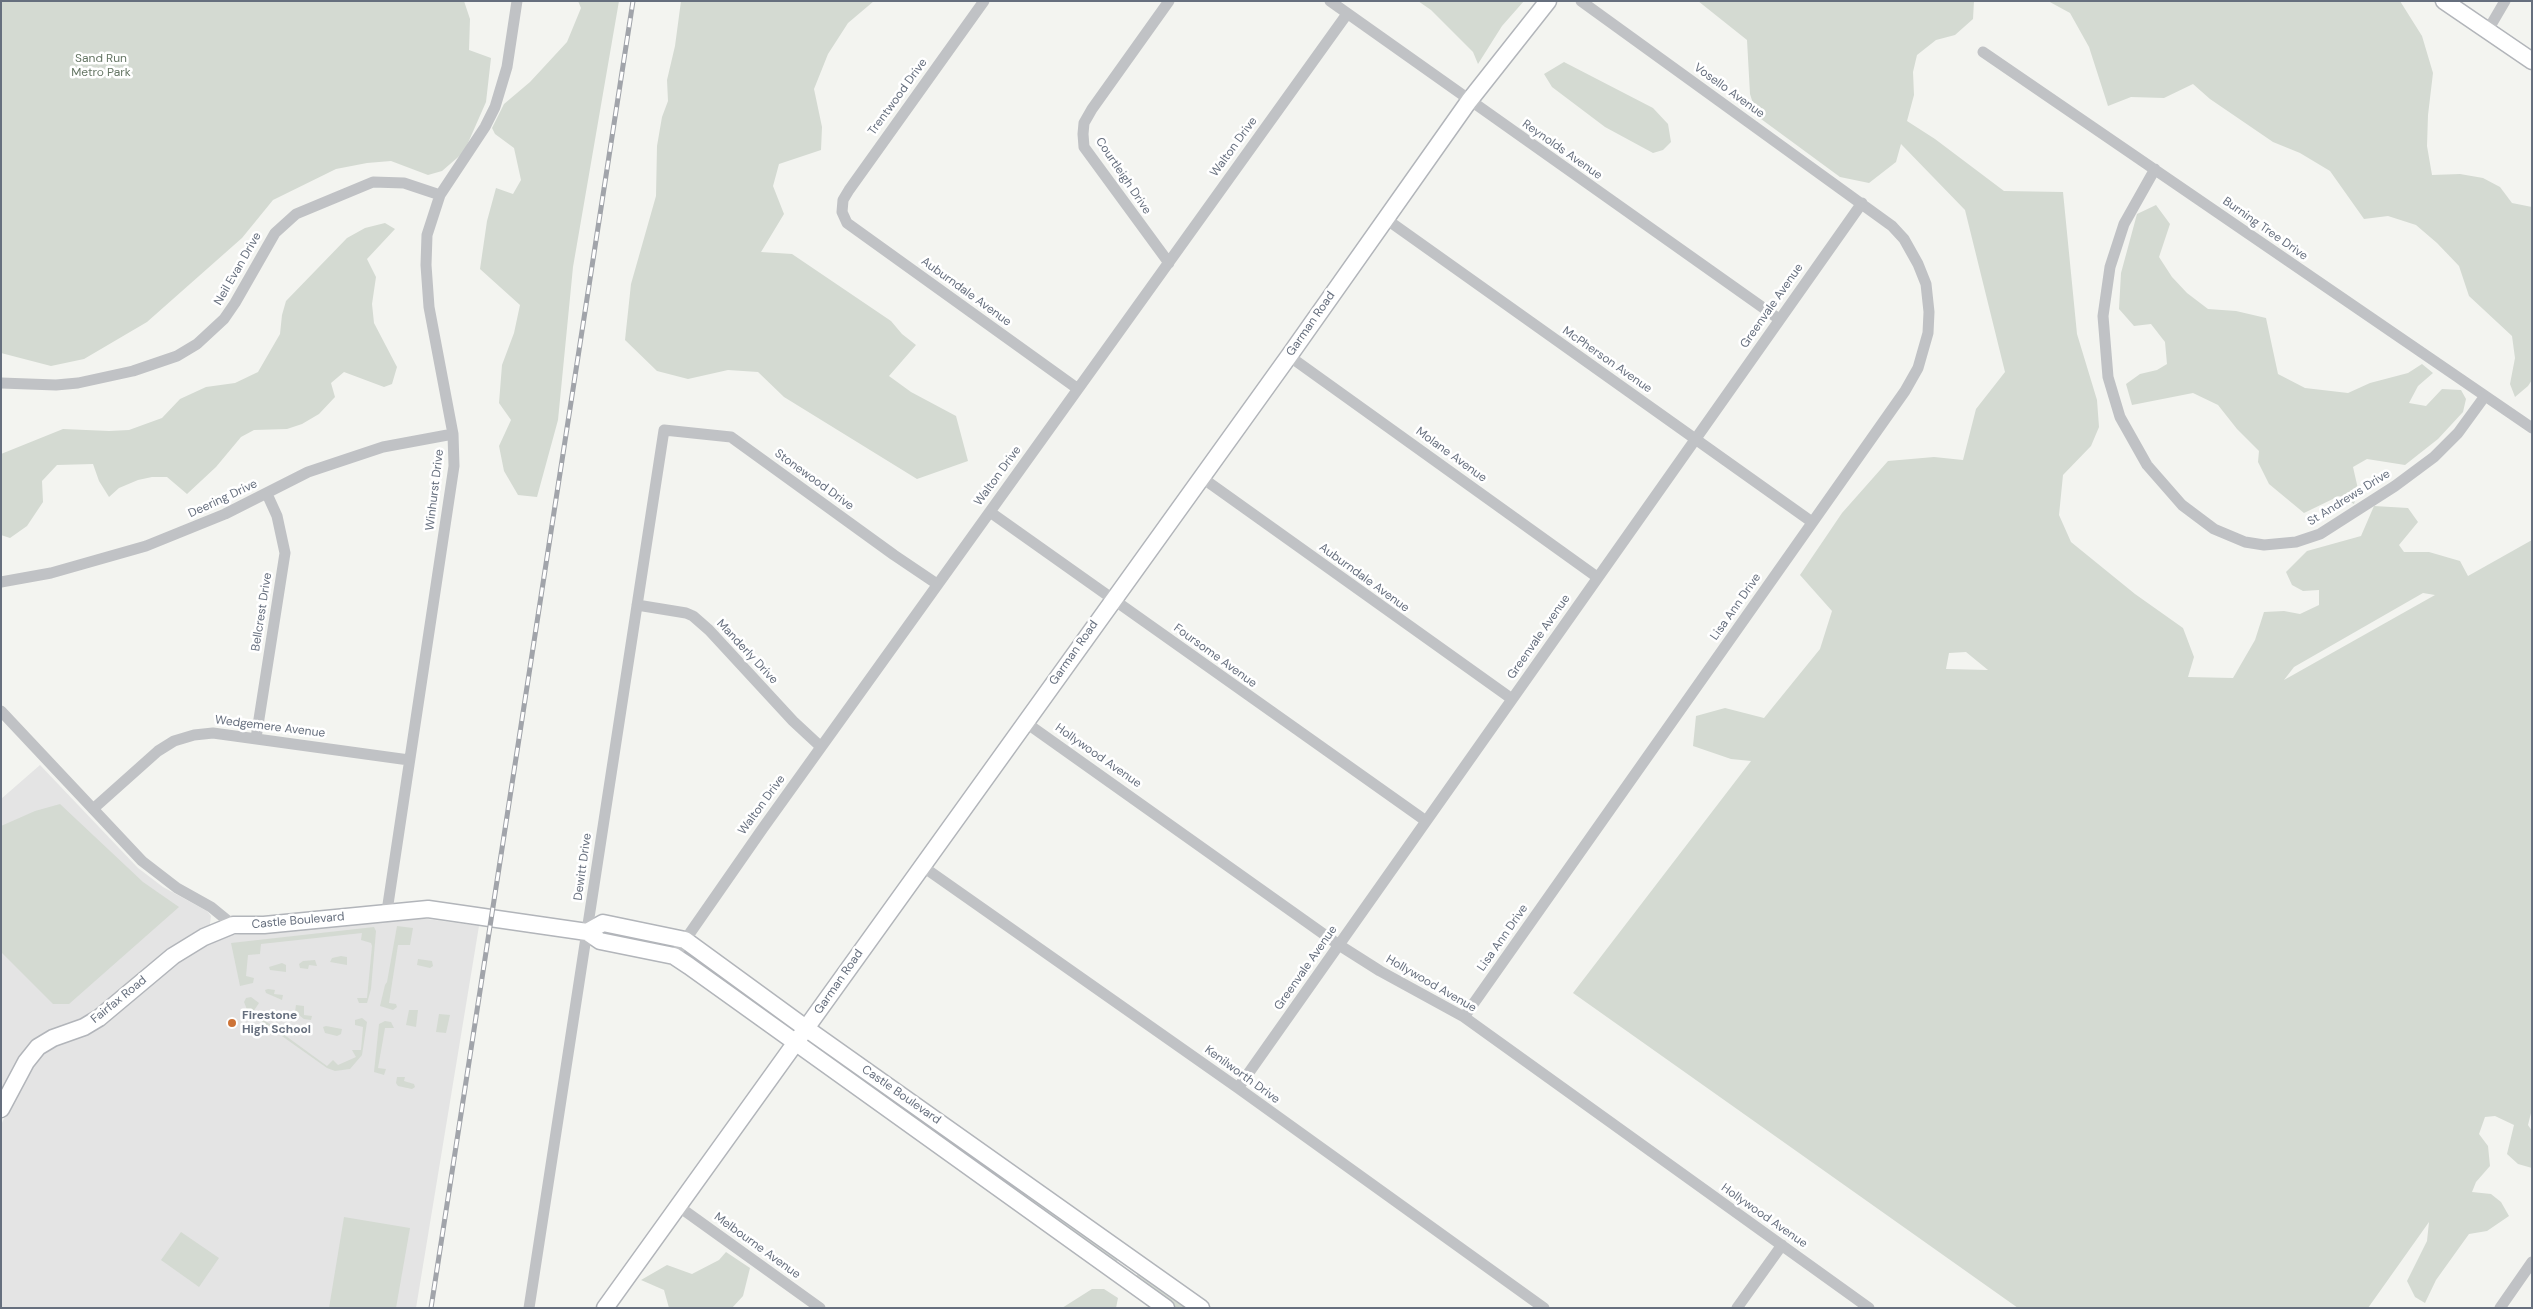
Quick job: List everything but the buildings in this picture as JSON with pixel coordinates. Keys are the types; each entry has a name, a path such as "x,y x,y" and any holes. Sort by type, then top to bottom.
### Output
{"street":[{"name":"Winhurst Drive","path":"387,911 454,466 453,434 432,326 426,265 429,224 440,195 485,127 495,107 506,67 517,1"},
{"name":"Trentwood Drive","path":"842,212 843,200 849,190 984,1"},
{"name":"Courtleigh Drive","path":"1168,263 1084,147 1083,134 1084,123 1092,110 1169,1"},
{"name":"Reynolds Avenue","path":"1330,1 1469,102 1779,319"},
{"name":"Garman Road","path":"605,1308 807,1029 825,1000 1289,356 1469,102 1548,1"},
{"name":"Vosello Avenue","path":"1581,1 1862,203"},
{"path":"2444,1 2532,61"},
{"path":"2488,30 2505,1"},
{"name":"Walton Drive","path":"674,956 937,584 1347,14"},
{"name":"Burning Tree Drive","path":"1983,52 2532,428"},
{"name":"St Andrews Drive","path":"2155,169 2124,224 2110,268 2103,316 2108,376 2120,417 2146,465 2182,505 2214,530 2245,542 2264,545 2296,542 2320,534 2395,486 2434,457 2458,434 2486,396"},
{"name":"Neil Evan Drive","path":"1,383 56,385 87,381 159,364 177,356 204,339 224,319 236,303 275,233 296,214 373,182 404,183 440,195"},
{"name":"Greenvale Avenue","path":"1238,1088 1862,203"},
{"name":"Lisa Ann Drive","path":"1464,1017 1914,376 1925,352 1928,333 1928,295 1918,264 1904,239 1892,226 1862,203"},
{"name":"Auburndale Avenue","path":"842,212 847,223 1078,390"},
{"name":"McPherson Avenue","path":"1386,219 1812,522"},
{"name":"Molane Avenue","path":"1289,356 1597,577"},
{"name":"Stonewood Drive","path":"664,430 731,436 894,555 937,584"},
{"name":"Dewitt Drive","path":"529,1308 664,430"},
{"name":"Deering Drive","path":"1,582 51,573 146,546 225,514 308,472 383,446 453,434"},
{"name":"Auburndale Avenue","path":"1201,478 1512,699"},
{"name":"Bellcrest Drive","path":"256,738 285,553 277,516 267,494"},
{"name":"Foursome Avenue","path":"990,512 1426,821"},
{"name":"Manderly Drive","path":"637,604 693,616 709,630 793,721 821,747"},
{"path":"1,711 118,836 156,873 211,907 232,925"},
{"name":"Hollywood Avenue","path":"1025,722 1339,945 1380,971 1464,1017 1869,1308"},
{"name":"Wedgemere Avenue","path":"93,809 150,756 174,741 213,732 409,760"},
{"name":"Kenilworth Drive","path":"922,866 1238,1088 1544,1308"},
{"name":"Castle Boulevard","path":"232,925 264,925 428,908 587,932 600,941 674,956 1166,1308"},
{"name":"Castle Boulevard","path":"587,932 603,923 685,940 807,1029 1202,1308"},
{"name":"Fairfax Road","path":"1,1109 26,1062 38,1047 53,1038 84,1027 99,1018 178,952 204,937 232,925"},
{"path":"942,1147 952,1132"},
{"name":"Melbourne Avenue","path":"678,1206 820,1308"},
{"path":"1737,1308 1782,1245"},
{"path":"1120,1275 1132,1258"},
{"path":"2500,1308 2532,1262"}],"shaded area":[{"name":"Firestone High School","path":"40,765 138,868 163,887 207,911 211,916 210,924 233,935 405,916 479,926 416,1308 1,1308 1,1125 7,1112 1,1109 1,799"}],"green space":[{"name":"Sand Run Metro Park","path":"2,1 464,1 470,19 469,50 491,58 486,102 464,152 442,171 428,175 391,161 367,163 336,169 273,200 242,238 147,322 84,359 51,366 1,353"},
{"path":"578,1 619,1 573,267 558,420 537,497 518,495 504,471 499,446 511,420 499,403 502,365 514,333 520,305 480,269 487,221 496,188 513,194 521,180 514,148 495,134 492,128 504,104 530,82 567,42 581,8"},
{"path":"681,1 874,1 848,23 828,54 814,89 822,127 821,150 779,164 773,186 784,214 761,252 792,254 891,321 902,334 916,345 889,376 911,392 956,416 968,461 917,479 784,397 758,372 728,370 688,379 657,371 625,340 631,284 656,196 657,146 662,117 668,101 667,80 675,46"},
{"path":"1418,1 1524,1 1502,26 1478,64 1473,52 1431,10"},
{"path":"1698,1 1974,1 1973,19 1955,35 1936,40 1917,55 1913,72 1914,95 1907,121 1935,139 2004,191 2063,192 2077,334 2097,400 2099,427 2091,446 2063,475 2059,515 2071,542 2135,594 2183,628 2194,657 2188,677 2233,678 2255,640 2264,612 2284,611 2300,614 2319,605 2319,590 2303,591 2292,585 2286,572 2307,551 2361,536 2374,506 2408,508 2418,522 2399,545 2404,552 2429,552 2460,561 2468,576 2532,540 2532,1109 2528,1125 2532,1131 2532,1168 2518,1164 2507,1154 2514,1125 2495,1116 2485,1117 2479,1134 2488,1146 2490,1166 2476,1182 2472,1192 2491,1194 2501,1202 2509,1216 2487,1231 2469,1234 2436,1280 2425,1303 2415,1297 2407,1281 2427,1241 2429,1222 2368,1308 2018,1308 1573,993 1751,761 1731,759 1693,746 1696,716 1725,708 1764,718 1820,649 1832,611 1800,575 1842,513 1888,461 1934,457 1963,460 1976,409 2005,372 1965,210 1901,144 1896,162 1869,183 1840,177 1757,116 1750,94 1747,40","holes":["2423,593 2435,595 2284,680 2294,667","1966,652 1988,670 1946,669 1949,653"]},
{"path":"2048,1 2400,1 2422,36 2433,73 2428,115 2427,146 2432,175 2460,174 2483,178 2500,187 2512,203 2532,207 2532,380 2528,386 2515,397 2510,384 2515,358 2512,336 2469,296 2459,266 2416,225 2388,216 2364,219 2330,171 2300,153 2273,142 2210,99 2193,84 2164,98 2131,97 2108,106 2089,47 2070,13"},
{"path":"1564,62 1653,108 1668,124 1671,142 1663,150 1653,153 1605,127 1552,87 1544,74"},
{"path":"2156,205 2170,224 2159,257 2172,277 2187,293 2208,309 2236,311 2266,318 2278,374 2305,388 2348,393 2370,383 2408,373 2422,364 2433,373 2418,386 2409,403 2426,406 2442,389 2461,390 2466,399 2463,412 2438,439 2405,465 2367,459 2353,467 2358,489 2354,504 2339,496 2304,513 2269,484 2258,462 2259,451 2237,429 2218,405 2193,393 2132,405 2126,384 2140,374 2157,370 2167,364 2165,342 2151,324 2134,326 2119,309 2121,273 2137,214"},
{"path":"385,223 395,229 367,259 376,277 372,304 374,323 397,367 392,384 384,387 344,372 331,383 335,397 319,414 302,424 287,429 254,430 241,437 216,467 187,494 167,477 152,477 138,480 119,488 109,497 99,481 93,464 57,465 42,481 43,502 27,526 10,538 1,535 1,454 63,429 129,430 162,418 180,399 206,387 235,383 258,372 280,334 286,301 347,238 365,228"},
{"path":"60,804 143,882 179,907 69,1004 53,1004 1,952 1,826 35,811"},
{"path":"397,926 413,928 410,945 398,945 389,1003 396,1004 397,1007 393,1010 380,1006 387,982"},
{"path":"374,927 376,931 371,989 367,1003 359,1003 357,998 367,998 372,946 371,943 361,940 362,933 261,944 260,954 248,955 246,976 254,978 253,983 240,986 231,943"},
{"path":"606,931 665,943 664,946 602,935"},
{"path":"695,953 782,1020 777,1023 689,959"},
{"path":"347,957 347,965 330,962 332,958"},
{"path":"418,959 432,961 433,966 430,968 417,965"},
{"path":"315,960 317,966 309,965 308,969 300,968 299,964 303,961"},
{"path":"282,963 286,965 286,972 270,970 269,967"},
{"path":"265,990 275,990 274,994 283,995 282,1000 266,993"},
{"path":"251,997 259,1003 253,1012 327,1066 333,1060 338,1065 356,1057 352,1050 361,1050 363,1027 355,1025 355,1020 362,1018 367,1022 362,1055 350,1069 335,1071 327,1068 248,1012 244,1002 246,998"},
{"path":"296,1005 304,1006 304,1015 312,1016 311,1020 304,1019 295,1012"},
{"path":"409,1010 418,1010 416,1027 406,1025"},
{"path":"439,1014 450,1015 446,1033 436,1032"},
{"path":"385,1021 391,1022 394,1028 385,1028 378,1068 386,1069 384,1075 374,1072 379,1024"},
{"path":"323,1027 342,1029 341,1034 337,1036 325,1033"},
{"path":"822,1048 942,1132 941,1134 938,1136 821,1051"},
{"path":"397,1077 405,1077 404,1081 414,1084 415,1087 412,1089 398,1086 396,1083"},
{"path":"964,1147 1119,1258 1117,1261 1114,1263 959,1152"},
{"path":"344,1217 410,1228 396,1308 329,1308"},
{"path":"181,1232 219,1258 199,1287 161,1260"},
{"path":"726,1252 750,1268 743,1296 732,1308 669,1308 664,1290 641,1280 667,1265 692,1274 719,1260"},
{"path":"1139,1273 1190,1308 1175,1308 1139,1281 1135,1277"},
{"path":"1092,1289 1104,1289 1118,1298 1116,1308 1062,1308"}],"railway":[{"path":"431,1308 633,1"}],"place":[{"name":"Firestone High School","path":"232,1023"}]}
